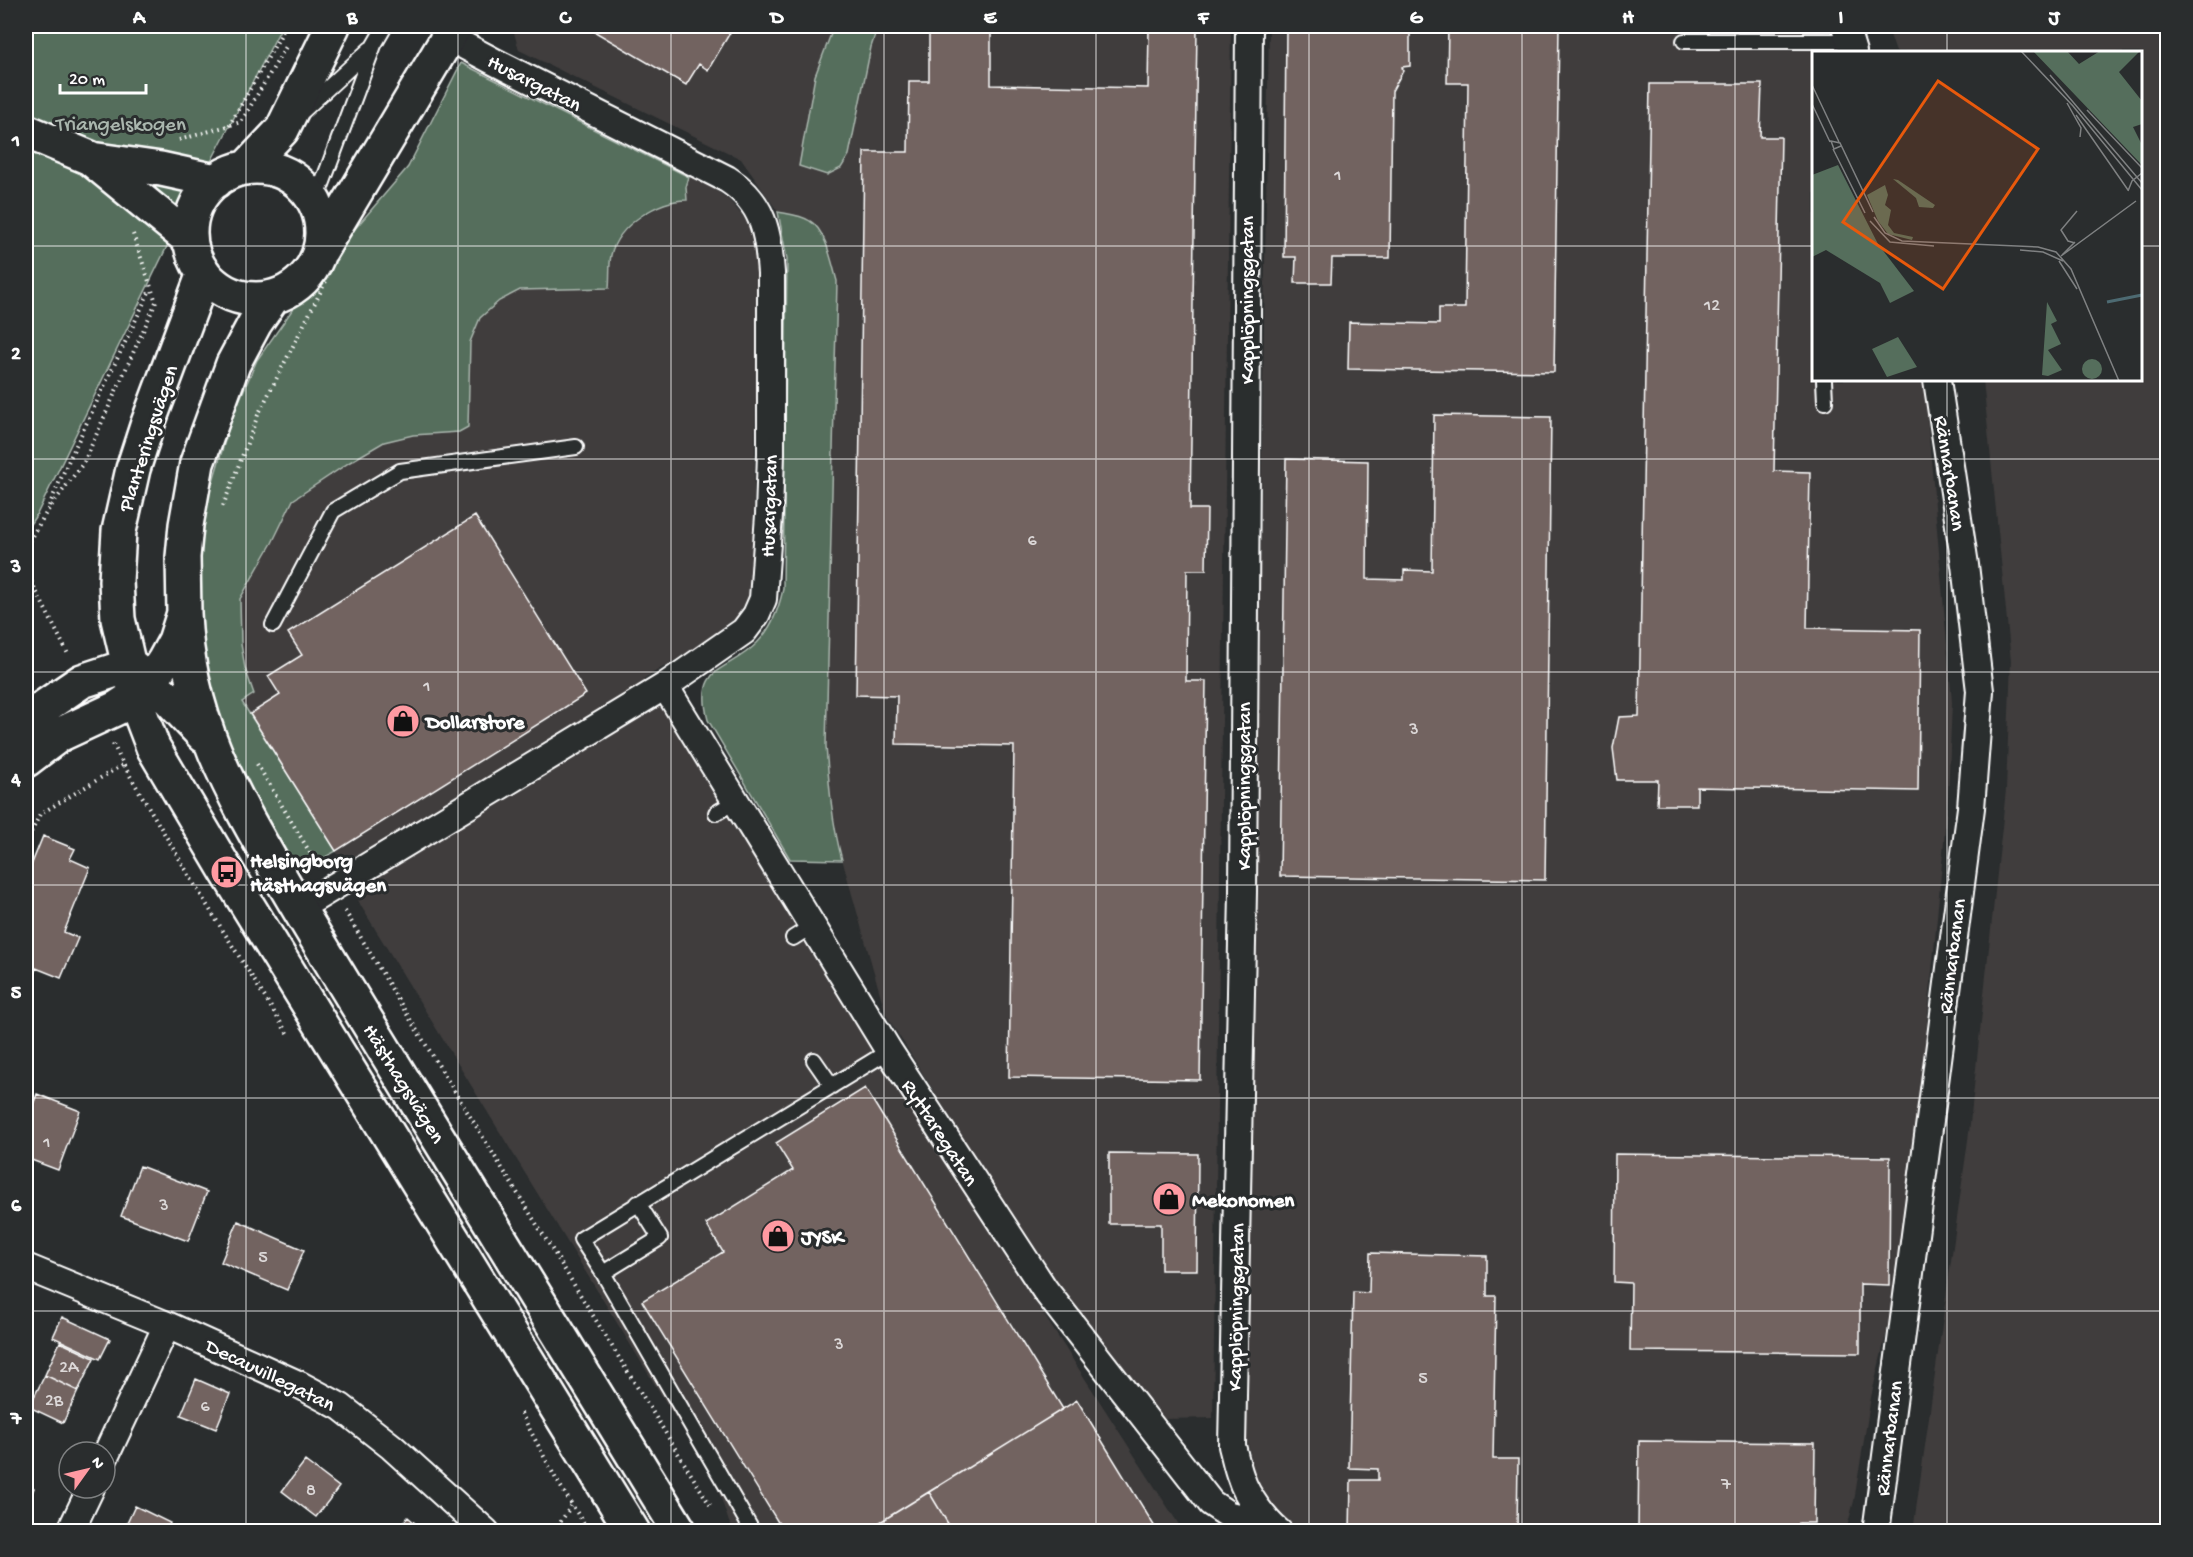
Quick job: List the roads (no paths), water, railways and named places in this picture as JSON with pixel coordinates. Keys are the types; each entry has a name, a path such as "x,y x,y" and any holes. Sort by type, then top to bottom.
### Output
{"main road":[{"path":"246,168 282,130 333,26"},
{"path":"320,252 322,227 315,203 302,186 286,174 267,168 246,168 231,172 216,181 199,200 190,226 190,240 195,257 214,285 227,293 242,298 273,297 285,293 302,281 315,265 320,252 452,31"},
{"path":"26,130 90,159 190,240"},
{"path":"90,159 161,169 216,181"},
{"name":"Planteringsvägen","path":"138,682 118,619 116,581 119,531 125,500 147,426 204,273"},
{"path":"26,760 59,735 117,708 175,641 184,613 183,557 197,463 233,364 255,323 273,297"},
{"name":"Hästhagsvägen","path":"184,613 192,681 202,721 233,794 298,908 680,1532"},
{"path":"26,726 44,707 82,681 138,682 212,744"},
{"name":"Hästhagsvägen","path":"138,682 153,747 227,872 633,1532"}],"street":[{"name":"Kapplöpningsgatan","path":"1250,26 1243,880 1232,1446 1241,1480 1275,1528"},
{"name":"Husargatan","path":"298,908 665,686 744,631 756,615 763,599 771,453 771,273 769,245 763,220 750,197 727,179 495,62 452,31"},
{"name":"Rännarbanan","path":"1876,1532 1971,808 1980,691 1965,565 1937,381"},
{"name":"Ryttaregatan","path":"665,686 726,807 803,932 889,1051 1045,1290 1202,1493 1220,1510 1229,1515 1275,1528"},
{"name":"Decauvillegatan","path":"26,1267 167,1325 298,1384 341,1407 392,1447 486,1532"},
{"path":"113,1440 167,1325"},
{"path":"70,1532 85,1500"}],"lane":[{"path":"315,203 374,45 385,26"},
{"path":"1684,41 1815,47 1850,40"},
{"path":"282,130 374,45"},
{"path":"1824,381 1825,402"},
{"path":"273,625 333,511 400,471 576,447"},
{"path":"753,1532 581,1239 889,1051"},
{"path":"814,1060 832,1086"},
{"path":"603,1274 660,1238 638,1203"}],"place":[{"name":"Dollarstore","path":"403,721"},
{"name":"Helsingborg Hästhagsvägen","path":"227,872"},
{"name":"Mekonomen","path":"1169,1199"},
{"name":"JYSK","path":"778,1236"}],"park label":[{"name":"Triangelskogen","path":"121,123"}]}
